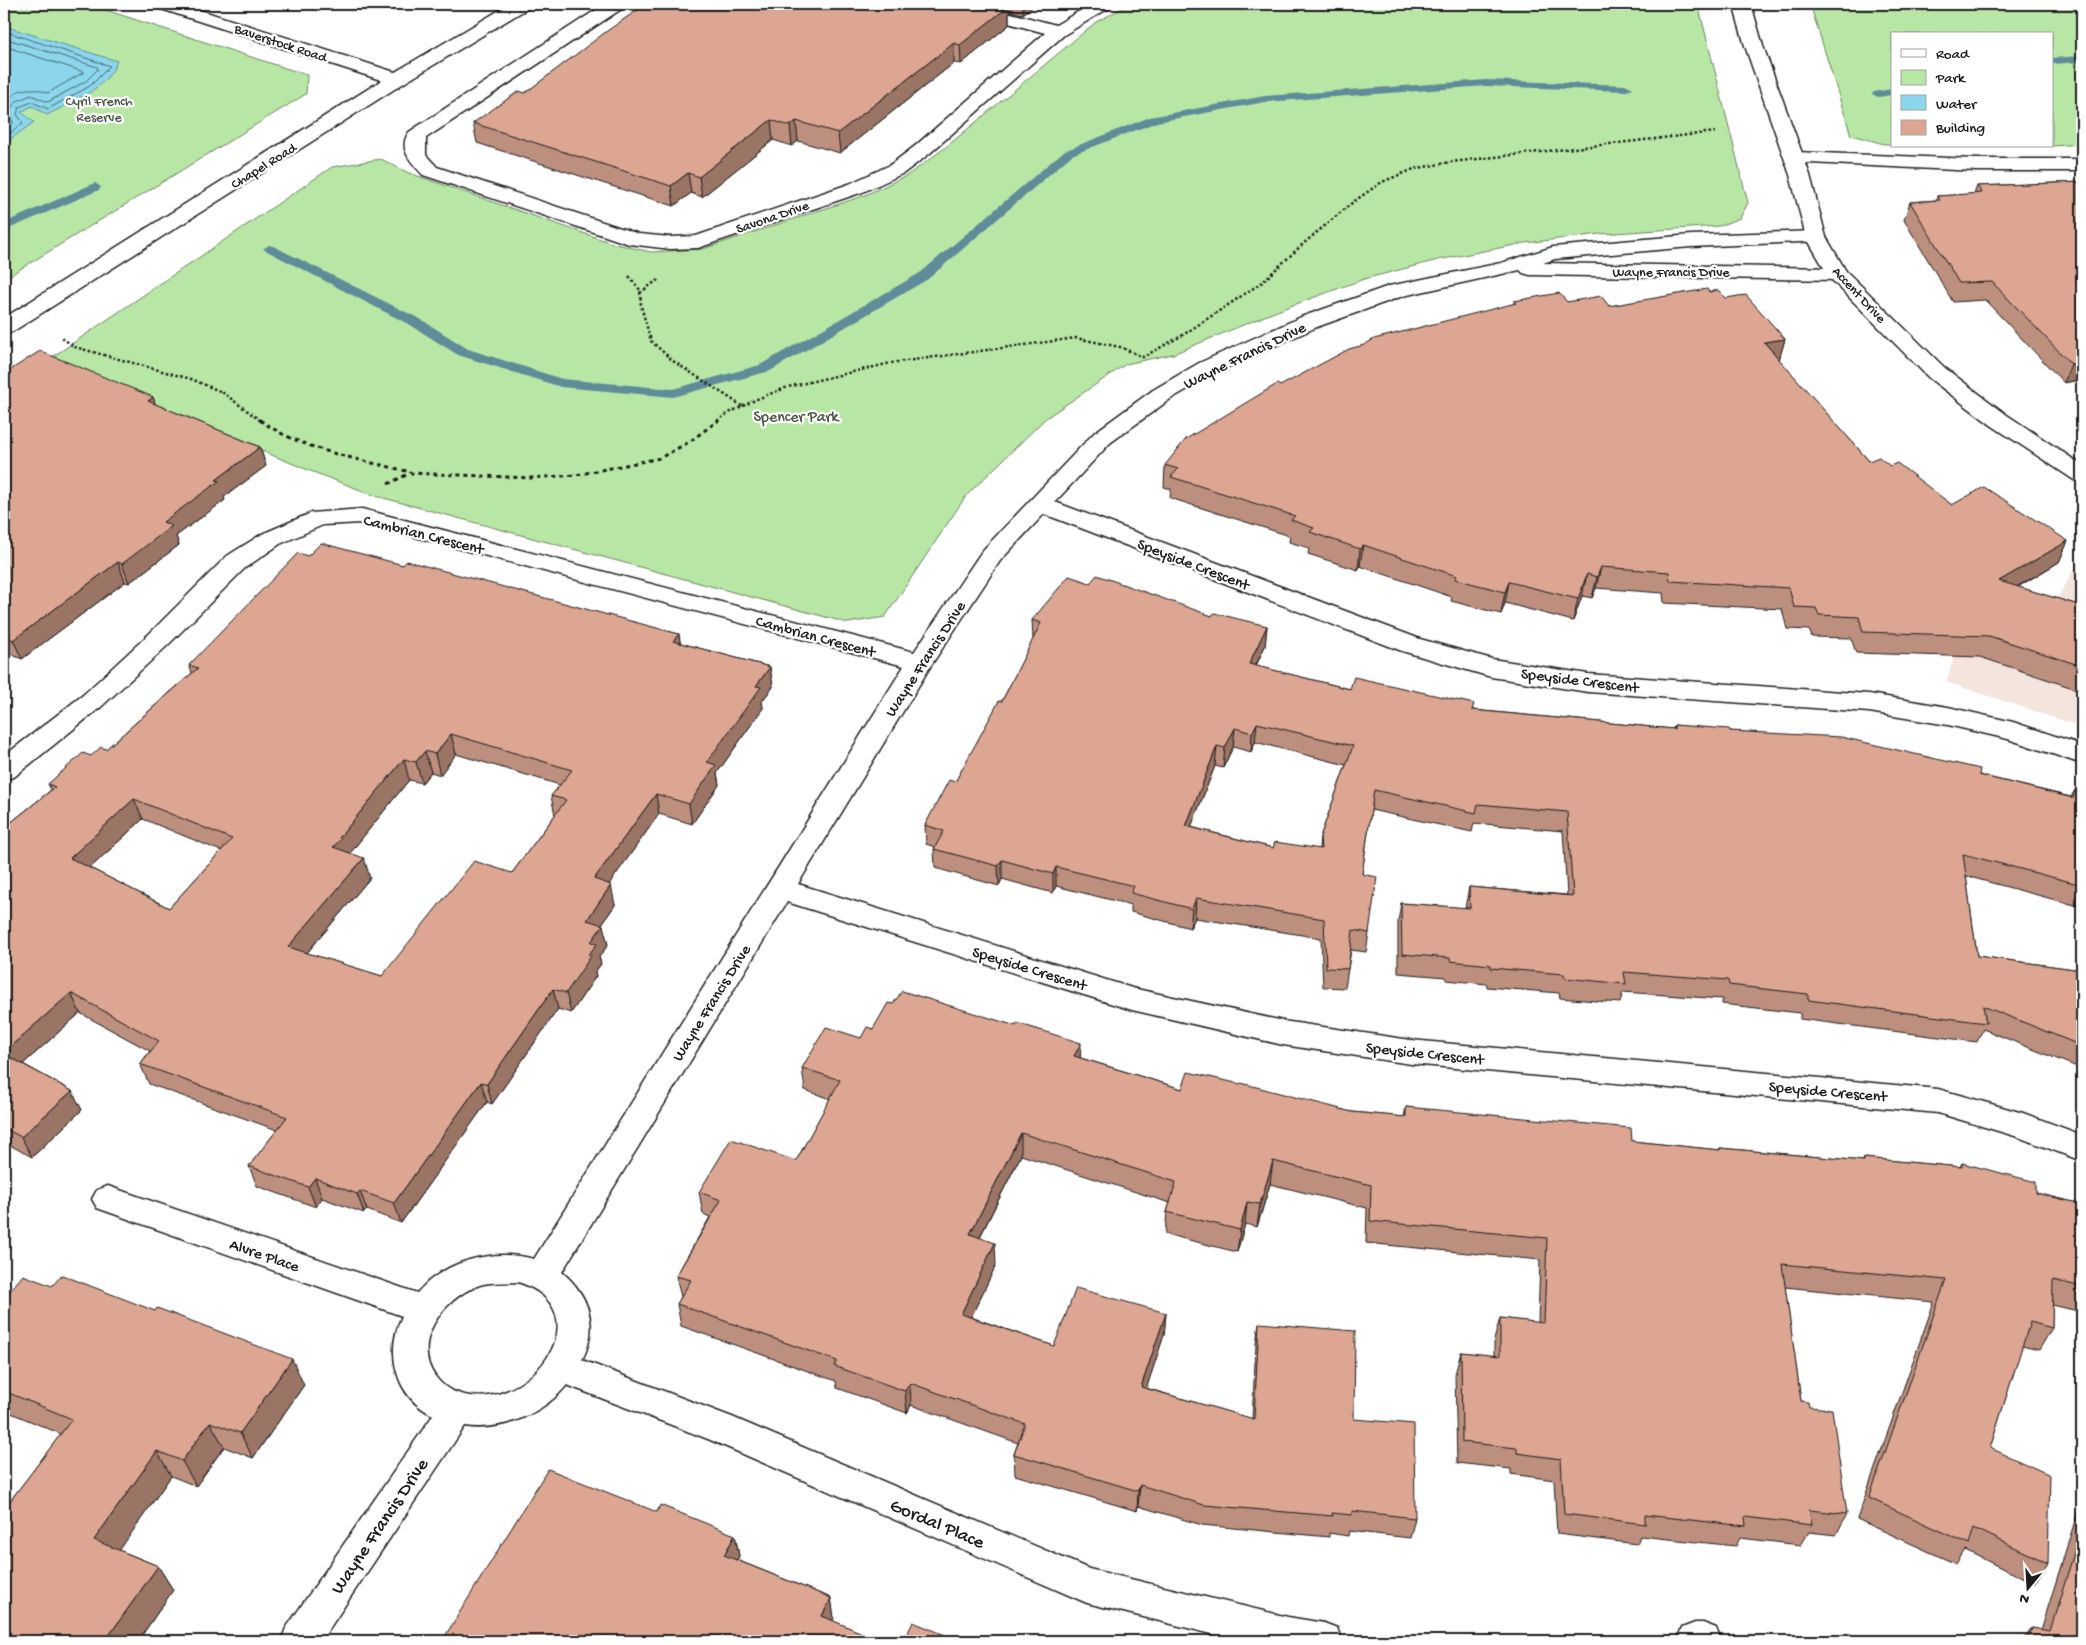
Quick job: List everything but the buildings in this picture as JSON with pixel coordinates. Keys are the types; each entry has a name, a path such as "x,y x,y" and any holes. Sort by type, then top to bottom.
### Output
{"street":[{"name":"Baverstock Road","path":"164,4 398,79"},
{"name":"Chapel Road","path":"4,327 398,79 522,4"},
{"name":"Savona Drive","path":"617,4 416,136 416,156 430,171 636,240 670,243 698,242 856,188 897,169 922,150 1058,31 1103,4"},
{"path":"958,4 1058,31"},
{"name":"Accent Drive","path":"1742,4 1754,46 1795,158 1816,237 1837,274 1937,372 1999,420 2082,475"},
{"path":"1795,158 1976,166 2082,164"},
{"name":"Wayne Francis Drive","path":"542,1275 920,662 991,556 1102,438 1161,395 1207,368 1309,322 1397,291 1506,268 1553,253 1691,241 1816,237"},
{"name":"Wayne Francis Drive","path":"1506,268 1567,271 1699,270 1837,274"},
{"name":"Speyside Crescent","path":"1039,504 1411,645 1491,668 1588,683 1868,703 1948,716 2013,731 2082,755"},
{"name":"Cambrian Crescent","path":"4,770 92,701 160,639 236,562 271,539 319,518 362,516 920,662"},
{"name":"Speyside Crescent","path":"779,889 1132,999 1283,1033 1412,1052 1938,1100 2023,1126 2082,1148"},
{"name":"Alvre Place","path":"108,1199 423,1309"},
{"path":"518,1268 542,1275 564,1293 575,1318 573,1348 562,1368 536,1393 510,1407 483,1412 457,1409 432,1398 416,1381 409,1358 411,1333 423,1309 441,1290 465,1276 491,1269 518,1268"},
{"name":"Gordal Place","path":"562,1368 720,1428 1087,1586 1288,1635 1324,1641"},
{"name":"Wayne Francis Drive","path":"299,1641 457,1409"},
{"path":"1695,1641 1703,1641"}],"path":[{"path":"62,338 75,347 191,379 222,392 272,429 317,448 410,472 531,478 576,475 660,458 689,442 727,414 788,387 890,363 1076,338 1120,347 1143,357 1183,335 1262,283 1303,244 1353,202 1382,182 1414,169 1451,162 1715,132"},
{"path":"623,271 630,276 640,290 641,306 651,340 673,361 742,406"},
{"path":"386,485 410,472"}],"shaded area":[{"path":"2082,556 2082,727 1946,682 1969,612 2053,605"}],"green space":[{"name":"Cyril French Reserve","path":"4,4 87,4 307,75 306,94 4,279"},
{"name":"Spencer Park","path":"1131,4 1698,4 1748,203 1740,218 1719,226 1600,234 1525,243 1438,260 1364,279 1277,311 1173,354 1126,364 1046,418 966,496 885,617 848,623 376,496 45,362 332,167 381,159 409,173 612,243 651,252 703,249 863,196 908,175 946,147 1096,22"},
{"path":"1810,4 2082,4 2082,144 2054,146 2054,32 1891,32 1891,144 1884,144 1851,135"}],"water":[{"path":"4,26 117,61 112,71 97,87 77,100 47,115 32,106 21,112 34,122 4,144"}],"waterway":[{"path":"2054,61 2082,59"},
{"path":"269,249 417,323 463,352 561,383 673,393 765,368 924,276 1068,153 1154,119 1265,99 1486,83 1627,88"},
{"path":"1878,94 1891,92"},
{"path":"4,227 95,187"}]}
